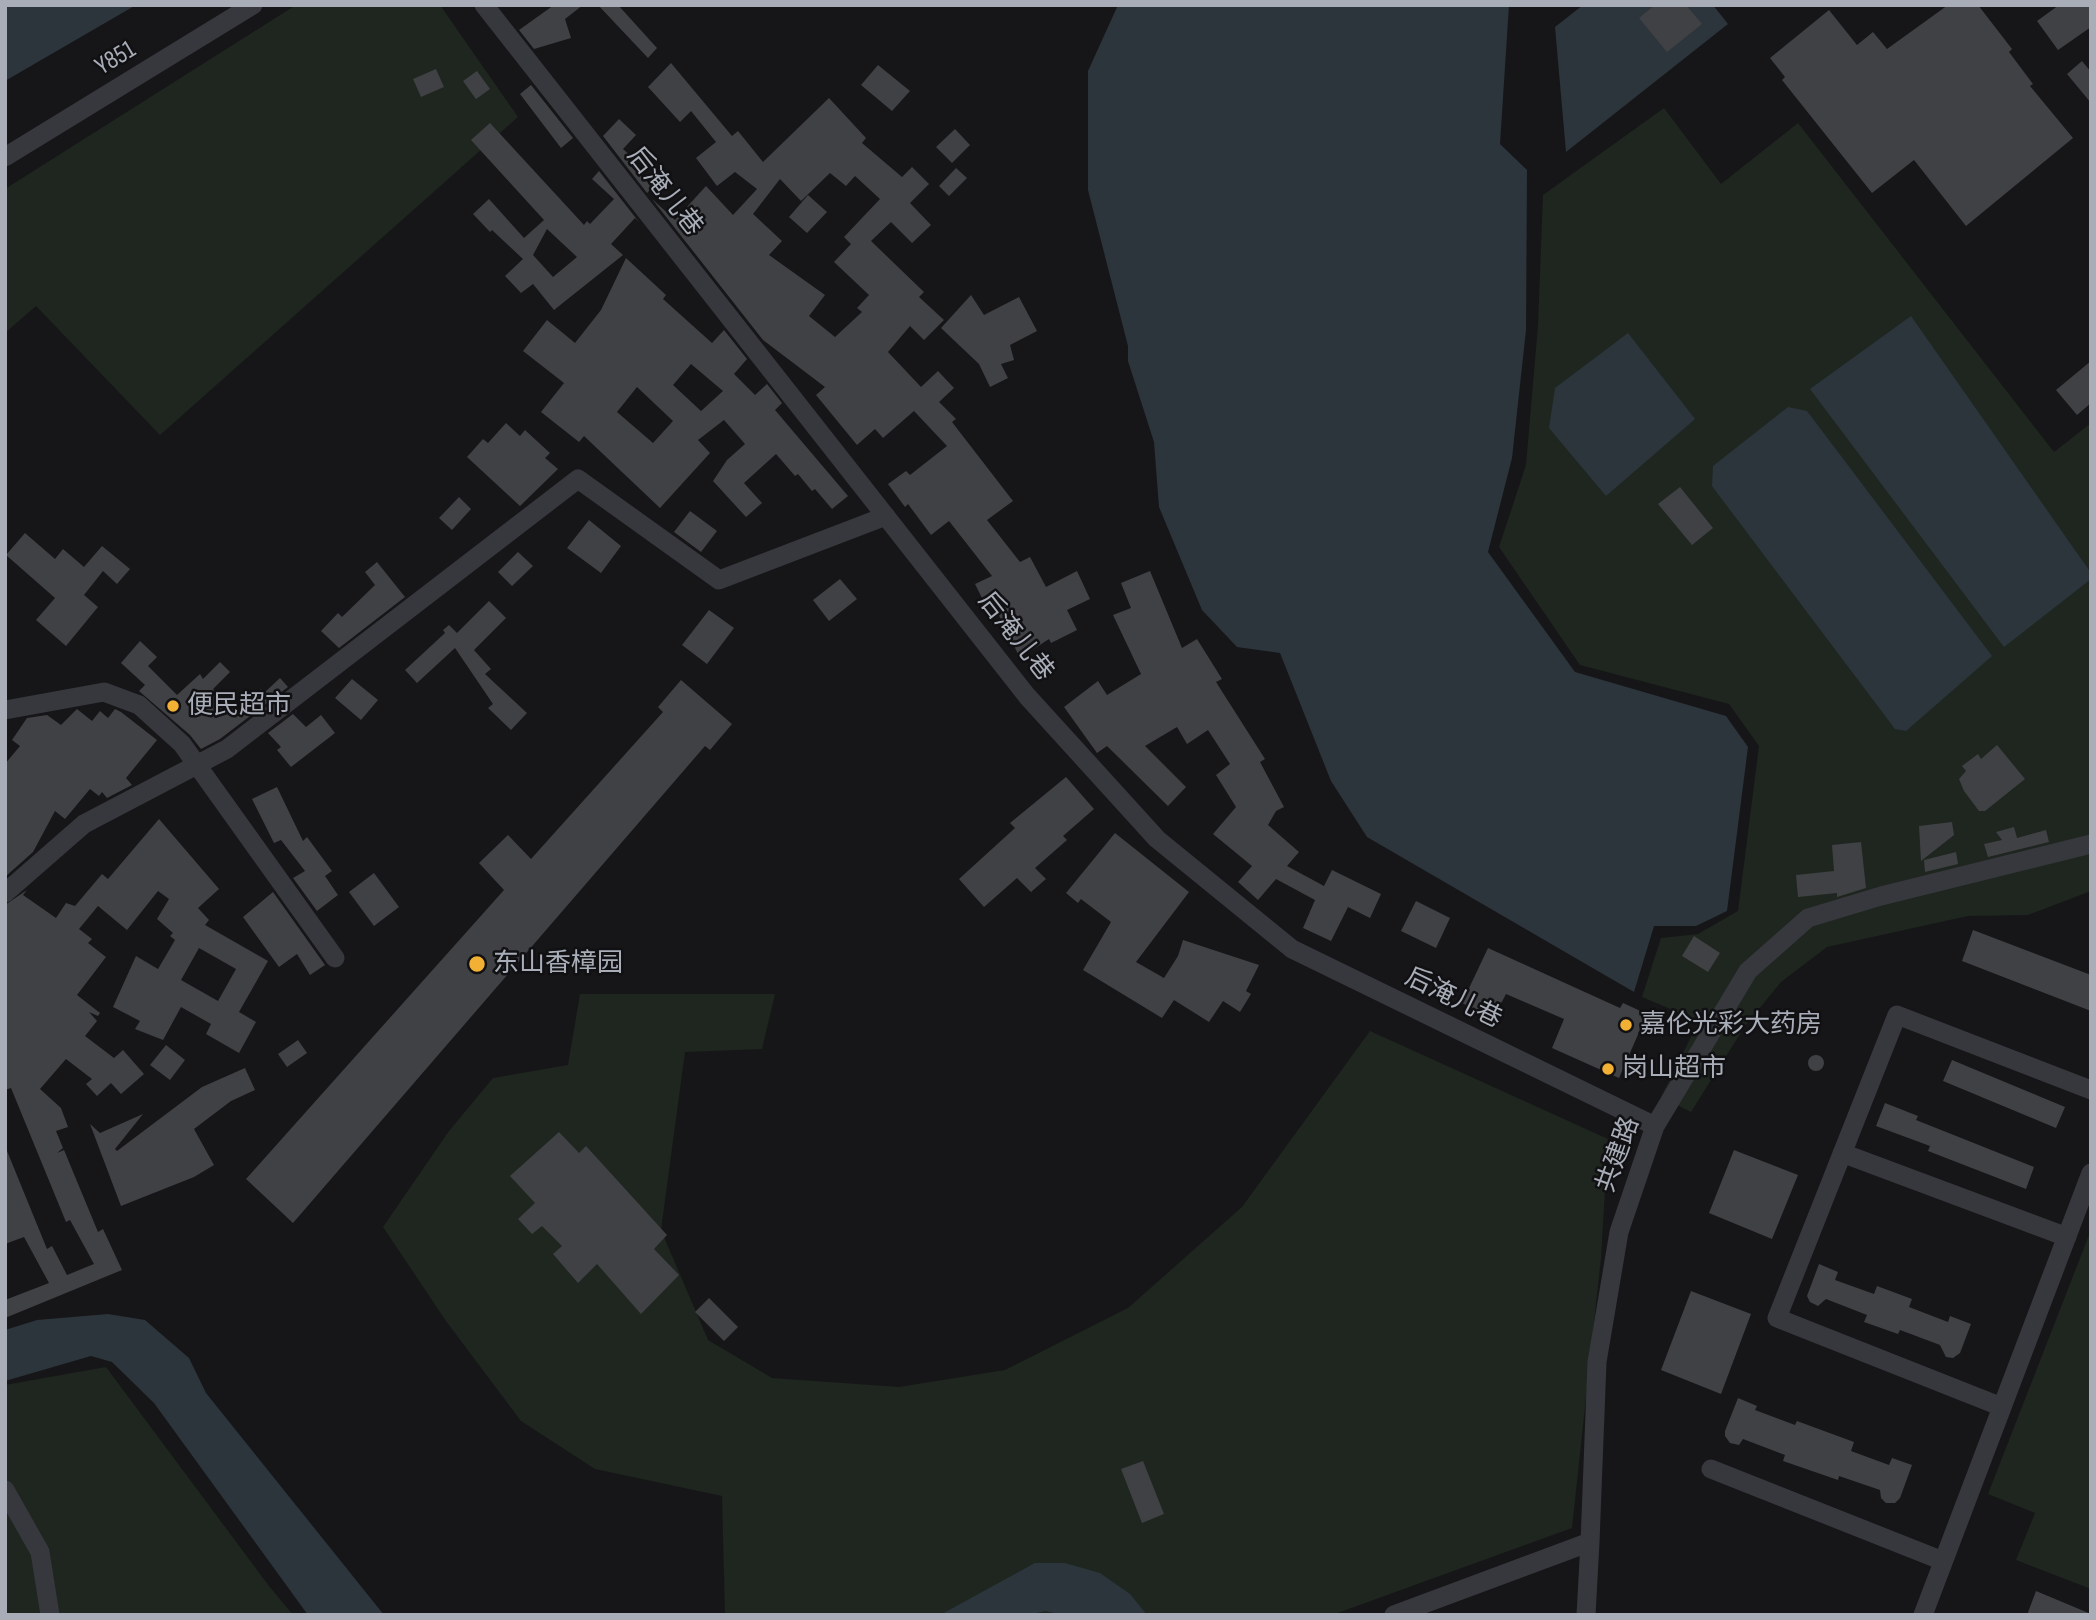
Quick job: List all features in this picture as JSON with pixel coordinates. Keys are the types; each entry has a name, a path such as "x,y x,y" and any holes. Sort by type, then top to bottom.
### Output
{"street":[{"name":"Y851","path":"5,157 253,5"},
{"name":"后淹儿巷","path":"484,5 1027,696 1157,839 1292,949 1655,1126"},
{"path":"5,893 84,824 227,749 579,479 719,580 886,516"},
{"path":"5,710 104,692 139,705 182,744 335,958"},
{"name":"共建路","path":"1586,1615 1597,1362 1619,1232 1655,1126 1748,971 1808,918 1881,895 2091,844"},
{"path":"2002,1407 1777,1318 1897,1016 2091,1090"},
{"path":"1842,1153 2067,1237"},
{"path":"1923,1615 2091,1174"},
{"path":"1711,1469 1943,1560"},
{"path":"5,1490 40,1552 50,1615"},
{"path":"1394,1615 1590,1542"}],"shaded area":[{"path":"5,5 136,5 5,81"},
{"path":"296,5 440,5 518,117 160,435 36,306 5,333 5,189"},
{"path":"1118,5 1509,5 1500,144 1527,170 1526,330 1512,458 1488,552 1575,672 1726,716 1748,747 1727,911 1696,926 1654,926 1634,992 1367,837 1331,781 1280,653 1237,647 1202,610 1159,507 1154,442 1128,361 1128,346 1088,190 1088,71"},
{"path":"1583,5 1713,5 1728,24 1566,152 1555,27"},
{"path":"1664,108 1721,184 1798,123 2054,452 2091,423 2091,891 2028,915 1968,916 1827,947 1781,982 1745,1026 1691,1112 1661,1097 1699,1021 1642,997 1661,938 1698,934 1738,911 1759,746 1729,704 1580,665 1499,547 1526,465 1538,325 1543,195"},
{"path":"1911,316 2091,573 2091,579 2004,647 1810,389"},
{"path":"1628,333 1695,419 1606,496 1549,428 1555,388"},
{"path":"1788,407 1807,411 1992,656 1906,731 1895,729 1712,486 1713,466"},
{"name":"东山香樟园","path":"580,994 775,994 762,1049 685,1052 661,1230 708,1340 772,1378 899,1387 1005,1370 1128,1308 1242,1207 1370,1031 1608,1139 1601,1258 1572,1528 1332,1615 725,1615 722,1496 595,1469 521,1421 446,1321 383,1227 449,1131 493,1078 568,1065"},
{"path":"2091,1230 2091,1589 2016,1560 2035,1513 1988,1494"},
{"path":"108,1314 145,1320 189,1358 206,1393 384,1615 308,1615 154,1403 112,1362 91,1356 5,1381 5,1330 37,1320"},
{"path":"106,1367 293,1615 5,1615 5,1385"},
{"path":"1035,1563 1065,1563 1100,1573 1130,1594 1147,1615 1064,1615 1045,1611 1029,1615 940,1615"}],"building":[{"path":"554,5 583,5 565,19 571,38 534,49 519,30"},
{"path":"598,5 618,5 657,48 648,58"},
{"path":"1655,5 1686,5 1702,24 1667,52 1639,18"},
{"path":"1948,5 1978,5 2012,49 2009,52 2033,84 2030,86 2073,138 1966,226 1914,160 1872,193 1782,80 1785,77 1770,58 1829,10 1857,45 1873,32 1887,49"},
{"path":"2059,5 2091,5 2091,27 2058,50 2037,21"},
{"path":"2082,61 2091,72 2091,103 2067,74"},
{"path":"671,63 732,136 738,131 763,162 829,98 866,138 862,143 902,177 912,167 929,184 910,203 931,225 912,243 891,222 871,241 924,292 919,297 944,320 924,340 910,326 888,352 921,387 938,371 954,388 939,402 956,419 952,422 1013,501 987,520 1020,562 1030,557 1046,587 1077,571 1090,599 1067,610 1077,630 1051,643 1049,639 1020,658 993,603 986,606 975,584 992,576 949,521 931,535 908,504 905,507 888,484 906,471 910,475 947,446 914,411 883,438 875,429 857,445 816,395 825,387 763,340 652,199 675,220 706,186 733,215 757,189 735,172 717,186 696,158 716,142 691,111 680,122 648,87","holes":["830,173 846,186 855,176 880,199 844,237 851,244 834,262 869,295 857,308 862,312 835,337 809,316 825,295 769,255 782,241 753,214 780,179 801,201"]},
{"path":"878,65 910,91 892,111 861,85"},
{"path":"436,69 444,87 421,97 413,79"},
{"path":"477,71 490,89 476,99 463,81"},
{"path":"531,85 573,138 561,148 520,94"},
{"path":"619,119 636,135 623,149 633,158 628,164 653,187 647,193 603,136"},
{"path":"490,123 584,225 587,221 590,224 614,199 592,179 599,171 639,222 635,218 611,244 623,255 554,310 533,284 521,293 505,276 523,259 473,214 489,199 524,238 544,220 471,140","holes":["547,229 577,257 553,277 533,255"]},
{"path":"955,129 970,145 952,163 936,147"},
{"path":"956,168 967,178 949,196 939,186"},
{"path":"808,195 827,212 807,233 789,217"},
{"path":"626,258 666,295 663,299 712,343 724,330 747,359 734,374 755,395 767,384 782,403 775,410 848,496 832,509 815,489 812,491 798,474 795,476 776,454 744,483 762,503 746,517 713,481 727,460 745,444 724,420 698,440 710,453 660,508 584,436 579,442 541,412 564,383 523,351 547,320 575,343 601,310","holes":["691,364 723,391 701,411 673,385","637,387 673,421 653,443 617,412"]},
{"path":"971,295 984,315 1019,297 1037,331 1010,345 1014,360 1001,364 1008,378 990,387 979,364 941,328"},
{"path":"2091,361 2091,403 2077,415 2056,390"},
{"path":"506,423 520,436 525,430 550,453 545,458 558,469 520,506 467,457 483,439 488,443"},
{"path":"1680,487 1713,528 1692,545 1658,504"},
{"path":"459,497 471,509 452,530 439,518"},
{"path":"690,511 717,531 701,552 674,532"},
{"path":"589,520 621,546 601,573 567,548"},
{"path":"25,533 55,559 63,549 84,567 102,546 130,569 117,584 103,571 84,595 98,607 66,646 36,620 55,598 6,555"},
{"path":"518,552 533,566 512,586 498,572"},
{"path":"377,562 405,597 339,648 321,631 338,613 342,617 375,585 365,572"},
{"path":"1150,571 1182,648 1197,639 1222,679 1216,682 1265,759 1260,762 1284,807 1276,811 1268,825 1299,852 1287,866 1324,886 1332,870 1381,894 1370,918 1348,907 1331,941 1303,928 1315,900 1276,879 1258,900 1238,882 1252,866 1213,834 1236,807 1216,775 1230,764 1208,730 1187,744 1177,727 1145,746 1186,787 1168,806 1107,746 1097,753 1064,707 1098,681 1107,695 1141,674 1113,615 1131,608 1121,583"},
{"path":"840,579 857,599 829,621 813,600"},
{"path":"489,601 506,618 474,650 491,669 485,674 527,713 511,730 488,708 493,704 455,648 417,683 405,670 445,633 443,630 449,625 457,633"},
{"path":"709,610 734,628 707,664 682,645"},
{"path":"140,641 157,657 148,666 177,695 200,674 203,679 220,662 230,672 213,689 236,712 261,689 264,693 280,678 288,687 220,739 201,749 190,735 139,691 145,685 121,663"},
{"path":"352,679 378,700 361,720 335,698"},
{"path":"681,680 732,724 710,750 705,746 293,1223 246,1179 504,890 479,863 508,835 531,859 663,712 658,707"},
{"path":"77,709 92,721 100,711 108,718 115,709 157,740 126,778 132,785 107,798 102,792 99,796 90,789 65,819 55,811 33,852 5,877 5,764 20,746 12,740 27,718 47,715 61,725"},
{"path":"293,714 306,727 321,715 335,733 291,767 277,750 281,747 268,733"},
{"path":"1997,745 2025,779 1985,811 1979,811 1964,791 1959,779 1966,771 1962,766 1978,754 1981,759"},
{"path":"1066,777 1094,809 1063,836 1067,840 1035,868 1046,879 1031,892 1017,878 984,907 959,879 1015,828 1010,823"},
{"path":"277,787 303,841 307,837 332,871 325,876 338,895 317,911 293,878 305,871 281,840 274,843 252,799"},
{"path":"159,819 219,889 198,908 209,920 205,925 268,961 239,1012 256,1022 239,1053 206,1034 211,1024 181,1007 163,1040 135,1029 140,1021 113,1007 136,956 158,969 175,940 170,936 173,933 157,919 169,899 158,891 127,930 98,906 79,929 92,939 88,943 106,957 77,995 100,1013 98,1016 89,1012 97,1021 85,1036 114,1058 123,1050 144,1074 121,1094 111,1083 97,1096 86,1084 92,1079 66,1059 40,1089 61,1108 68,1127 56,1131 63,1148 57,1153 64,1150 98,1232 103,1229 122,1270 5,1318 5,1300 49,1283 24,1237 5,1244 5,1146 47,1249 52,1246 67,1275 94,1264 70,1220 66,1222 11,1088 5,1090 5,905 27,890 23,895 56,918 66,903 75,906 102,874 108,879","holes":["199,948 236,969 218,1001 181,980"]},
{"path":"1952,822 1954,835 1921,861 1919,826"},
{"path":"2014,827 2017,838 2046,830 2049,842 1988,857 1984,844 2002,840 1996,832"},
{"path":"1115,833 1189,892 1136,962 1164,978 1178,956 1183,940 1259,965 1246,991 1251,994 1240,1012 1223,1001 1209,1022 1174,1000 1162,1018 1083,970 1111,922 1081,899 1078,903 1066,893"},
{"path":"1861,842 1866,888 1837,897 1837,893 1798,897 1796,875 1834,871 1832,845"},
{"path":"1956,852 1958,864 1925,872 1924,860"},
{"path":"374,873 399,907 374,926 349,892"},
{"path":"273,892 325,965 310,975 297,954 279,967 243,917"},
{"path":"1416,901 1450,918 1436,948 1401,931"},
{"path":"1973,930 2091,975 2091,1011 1962,961"},
{"path":"1694,936 1720,953 1708,972 1682,956"},
{"path":"1488,948 1620,1008 1623,1003 1647,1014 1619,1078 1552,1048 1564,1019 1506,994 1493,1019 1462,1003"},
{"path":"298,1040 307,1053 287,1067 278,1054"},
{"path":"166,1045 185,1060 170,1080 150,1065"},
{"path":"1813,1055 1819,1055 1824,1063 1822,1069 1813,1071 1808,1066 1808,1060"},
{"path":"1952,1060 2065,1107 2056,1128 1943,1081"},
{"path":"245,1068 255,1090 231,1101 194,1129 214,1165 194,1177 121,1206 90,1124 100,1133 143,1114 115,1149 117,1151 202,1087"},
{"path":"1885,1103 1918,1116 1916,1120 2034,1167 2026,1189 1928,1151 1930,1146 1876,1126"},
{"path":"559,1132 579,1153 586,1146 667,1235 654,1249 679,1275 641,1314 597,1264 578,1283 553,1254 562,1246 542,1226 532,1234 518,1219 535,1203 510,1176"},
{"path":"1734,1150 1798,1175 1772,1239 1709,1213"},
{"path":"1819,1264 1838,1272 1835,1280 1874,1294 1877,1286 1912,1299 1909,1307 1948,1322 1950,1316 1971,1324 1960,1353 1953,1358 1946,1357 1940,1345 1900,1330 1898,1334 1864,1322 1867,1315 1826,1299 1818,1306 1810,1302 1807,1296"},
{"path":"1691,1291 1751,1314 1721,1394 1661,1370"},
{"path":"709,1298 738,1327 724,1341 695,1312"},
{"path":"1738,1398 1757,1406 1755,1410 1795,1425 1797,1421 1854,1442 1851,1451 1889,1465 1892,1458 1912,1465 1900,1498 1895,1503 1886,1503 1881,1498 1880,1490 1839,1476 1838,1480 1783,1461 1785,1455 1743,1439 1739,1445 1730,1443 1725,1431"},
{"path":"1143,1461 1164,1514 1142,1523 1121,1469"},
{"path":"2036,1591 2091,1614 2091,1615 2027,1615"}],"place":[{"name":"便民超市","path":"173,706"},
{"name":"东山香樟园","path":"477,964"},
{"name":"嘉伦光彩大药房","path":"1626,1025"},
{"name":"岗山超市","path":"1608,1069"}]}
